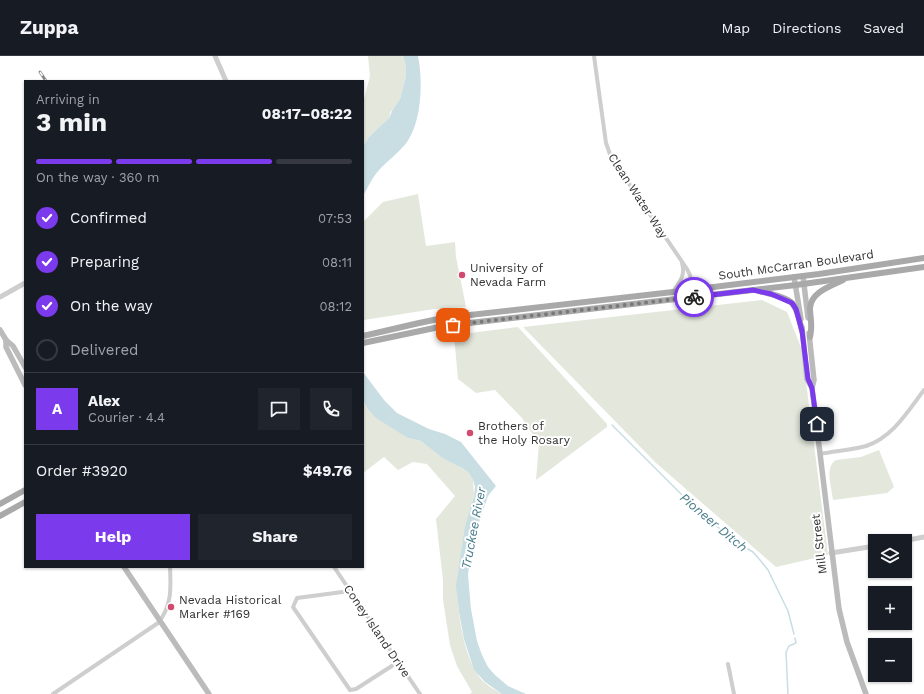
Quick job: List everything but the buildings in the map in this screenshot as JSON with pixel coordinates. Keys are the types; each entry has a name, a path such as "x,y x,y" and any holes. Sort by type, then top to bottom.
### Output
{"main road":[{"name":"South McCarran Boulevard","path":"364,336 419,323 472,315 693,290 803,276 924,258"},
{"name":"South McCarran Boulevard","path":"364,343 420,331 473,323 796,285 924,267"},
{"name":"Mill Street","path":"794,276 808,379 812,388 839,609 843,628 866,694"},
{"name":"Mill Street","path":"803,276 814,380 812,388"},
{"path":"810,337 812,326 810,309 813,299 821,292 850,277"},
{"path":"753,290 771,294 792,303 796,309 802,331"},
{"path":"472,315 473,323"},
{"path":"0,330 6,340 11,343 24,365"},
{"path":"6,340 6,347 24,383"},
{"path":"14,364 24,375"},
{"path":"0,504 24,491"},
{"path":"0,516 24,503"},
{"path":"125,568 210,694"}],"street":[{"path":"215,56 226,80"},
{"name":"Clean Water Way","path":"594,56 606,143 611,157 690,275 693,290"},
{"path":"672,292 683,276 684,270 681,261"},
{"path":"0,297 24,284"},
{"path":"820,454 859,448 872,444 897,425 924,390"},
{"path":"912,539 924,537"},
{"path":"832,553 868,547"},
{"path":"53,694 152,629 160,621 169,603 171,595 170,568"},
{"name":"Coney Island Drive","path":"335,568 420,694"},
{"path":"350,591 297,598 293,607 350,690 356,689 398,662"},
{"path":"728,664 734,694"}],"shaded area":[{"path":"368,56 403,56 406,66 406,76 400,99 390,113 389,118 369,137 364,144 364,99 370,76"},
{"path":"418,194 426,246 455,242 456,257 466,307 434,309 364,320 364,221 383,202"},
{"path":"762,300 787,312 802,350 828,555 776,567 656,463 523,327"},
{"path":"518,327 607,424 607,427 536,480 539,444 522,418 495,390 476,393 458,379 454,335"},
{"path":"364,403 367,408 408,438 421,441 441,457 451,461 469,473 473,480 474,494 457,583 461,625 472,665 483,681 502,694 470,694 472,692 457,666 450,645 443,600 443,580 436,519 455,496 427,464 413,462 398,470 384,457 364,472"},
{"path":"879,450 894,487 887,493 833,500 830,484 830,468 832,463 836,460 861,457"}],"water":[{"path":"403,56 418,56 421,88 416,123 407,142 401,150 382,166 364,194 364,144 369,137 389,118 400,99 406,76 406,66"},
{"name":"Truckee River","path":"364,373 384,400 397,413 429,429 445,434 461,442 496,486 488,496 472,543 468,575 471,609 477,641 488,667 508,686 526,694 502,694 485,682 474,670 464,639 456,585 465,527 474,496 475,487 473,480 469,473 462,468 441,457 421,441 408,438 376,418 364,402"}],"waterway":[{"name":"Pioneer Ditch","path":"612,425 687,500 735,542 753,552 760,560 768,570 788,611 794,634"},
{"name":"Pioneer Ditch","path":"788,694 786,652 789,646 796,643 795,638"}],"railway":[{"path":"40,72 45,80"}],"way so far":[{"path":"453,325 694,297"}],"place":[{"name":"University of Nevada Farm","path":"462,275"},
{"name":"Brothers of the Holy Rosary","path":"470,433"},
{"name":"Nevada Historical Marker #169","path":"171,607"}],"route":[{"path":"694,297 753,290 771,294 792,303 796,309 802,331 808,379 812,388 817,424"}]}
